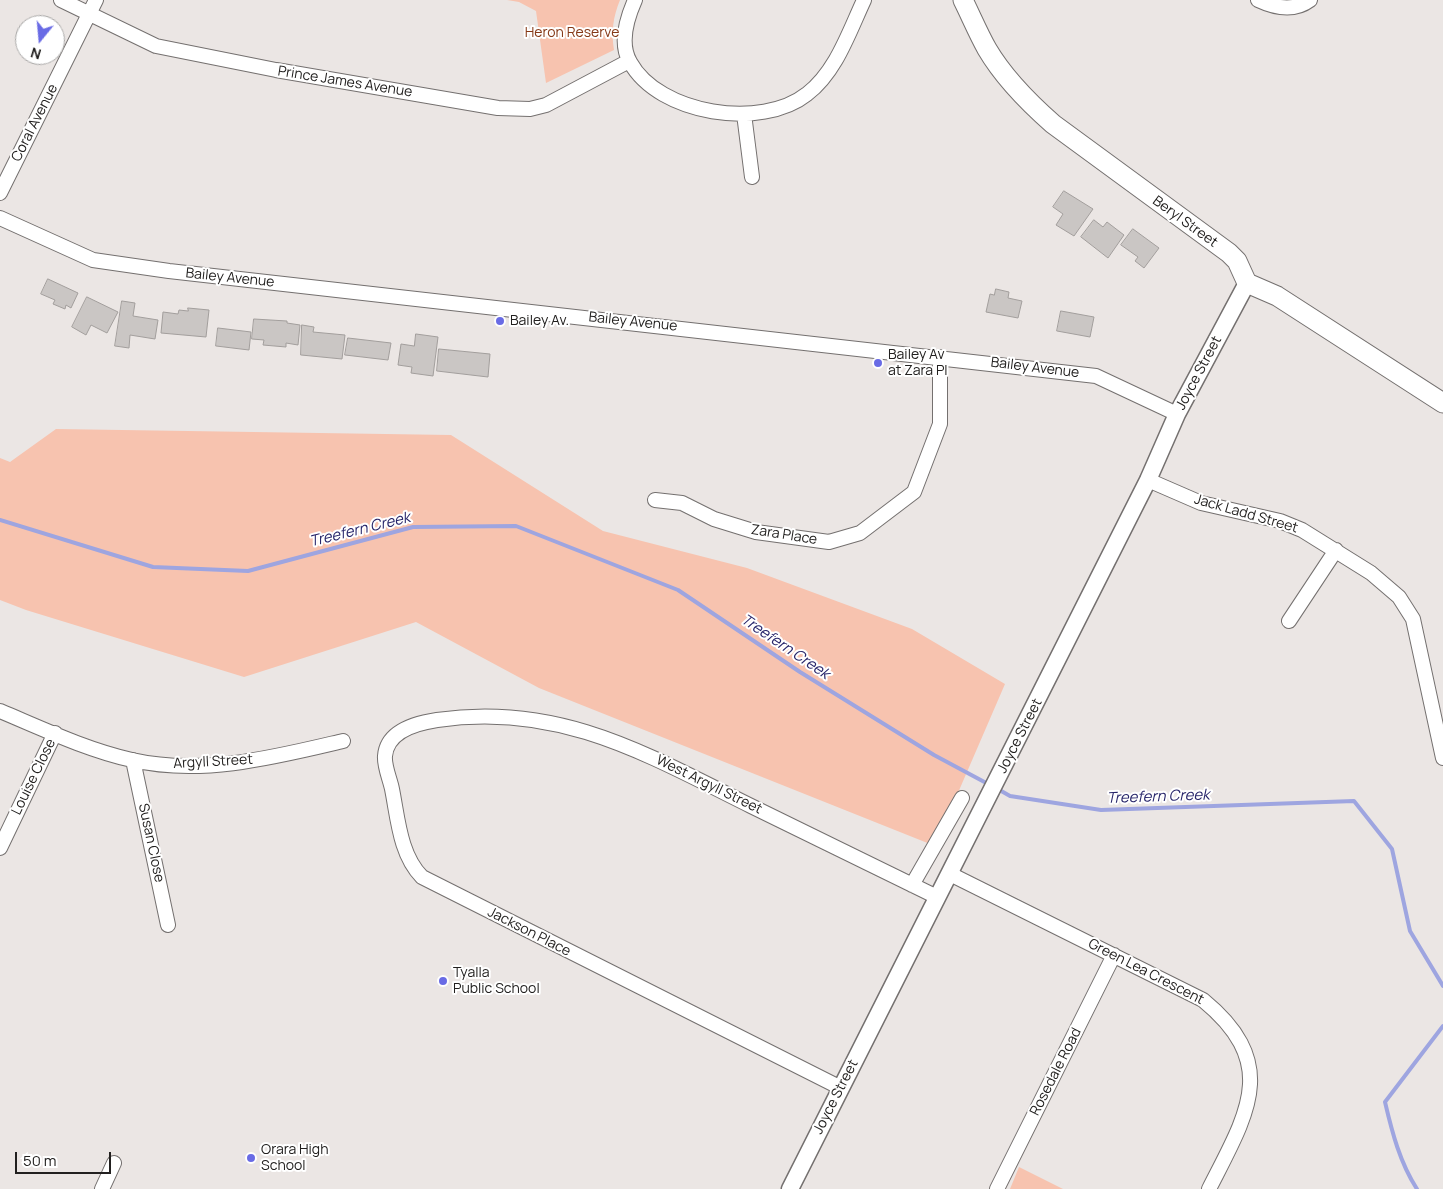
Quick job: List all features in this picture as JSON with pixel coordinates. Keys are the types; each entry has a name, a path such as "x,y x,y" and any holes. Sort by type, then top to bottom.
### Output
{"main road":[{"name":"Beryl Street","path":"963,0 987,49 1031,104 1091,154 1229,253 1237,261 1247,283"},
{"path":"1247,283 1277,296 1443,403"}],"street":[{"name":"Prince James Avenue","path":"61,0 156,46 194,55 516,110 546,105 629,61"},
{"name":"Coral Avenue","path":"0,193 96,0"},
{"path":"635,0 626,26 625,42 629,61 650,85 674,100 704,109 744,114 767,112 782,108 808,94 831,67 864,0"},
{"path":"1258,0 1284,9 1304,4 1310,0"},
{"path":"744,114 752,177"},
{"name":"Bailey Avenue","path":"0,218 93,260 179,272 1096,376 1177,414"},
{"name":"Joyce Street","path":"790,1189 1148,480 1177,414 1247,283"},
{"name":"Zara Place","path":"655,500 682,503 714,520 756,532 830,542 860,533 914,492 940,424 940,357"},
{"name":"Jack Ladd Street","path":"1148,480 1201,503 1280,521 1302,530 1371,573 1399,597 1413,619 1443,758"},
{"path":"1289,621 1336,550"},
{"name":"Argyll Street","path":"0,711 100,751 133,760 180,766 235,763 343,741"},
{"name":"West Argyll Street","path":"468,716 524,718 579,728 634,748 937,897"},
{"name":"Jackson Place","path":"468,716 414,726 394,738 385,754 407,858 416,871 428,881 841,1088"},
{"name":"Louise Close","path":"0,848 55,733"},
{"name":"Susan Close","path":"133,760 168,925"},
{"path":"912,885 962,798"},
{"name":"Green Lea Crescent","path":"950,874 1203,1000 1224,1016 1242,1044 1248,1059 1251,1084 1247,1109 1209,1189"},
{"name":"Rosedale Road","path":"997,1189 1114,955"},
{"path":"102,1189 114,1163"}],"green space":[{"name":"Heron Reserve","path":"507,0 620,0 613,25 614,50 546,83 536,11 519,2"},
{"path":"56,429 451,435 603,531 747,568 912,629 1005,684 935,846 539,688 416,622 244,677 26,610 0,600 0,458 10,462"},
{"path":"1019,1167 1063,1189 1010,1189"}],"building":[{"path":"1064,191 1093,209 1074,236 1056,225 1063,214 1053,207"},
{"path":"1094,220 1103,227 1107,222 1124,235 1108,258 1081,237"},
{"path":"1133,229 1159,248 1144,268 1135,261 1138,257 1121,245"},
{"path":"48,279 78,293 71,308 66,305 65,309 53,304 55,300 41,294"},
{"path":"996,289 1009,292 1008,298 1022,301 1018,318 986,312 990,294 994,295"},
{"path":"87,297 118,312 107,333 91,325 86,335 72,327"},
{"path":"122,301 135,303 133,316 158,320 155,339 130,335 129,348 115,346"},
{"path":"188,308 209,310 206,337 161,333 163,312 178,314 179,310 188,311"},
{"path":"1061,311 1094,317 1090,337 1057,331"},
{"path":"254,319 287,321 287,323 300,325 298,345 286,343 286,347 263,345 264,340 252,339"},
{"path":"302,325 314,327 313,332 345,335 342,359 301,355"},
{"path":"218,328 251,332 249,350 216,346"},
{"path":"416,334 438,337 433,376 411,373 412,367 398,365 401,344 414,346"},
{"path":"348,338 391,343 388,360 345,355"},
{"path":"439,349 490,354 488,377 437,371"}],"waterway":[{"name":"Treefern Creek","path":"0,520 153,567 248,571 413,527 516,526 678,590 800,672 934,755 990,785"},
{"name":"Treefern Creek","path":"996,788 1010,796 1101,810 1354,801 1392,849 1410,931 1443,986"},
{"name":"Treefern Creek","path":"1417,1189 1401,1158 1385,1102 1443,1026"}],"place":[{"name":"Bailey Av.","path":"500,321"},
{"name":"Bailey Av at Zara Pl","path":"878,363"},
{"name":"Tyalla Public School","path":"443,981"},
{"name":"Orara High School","path":"251,1158"}]}
